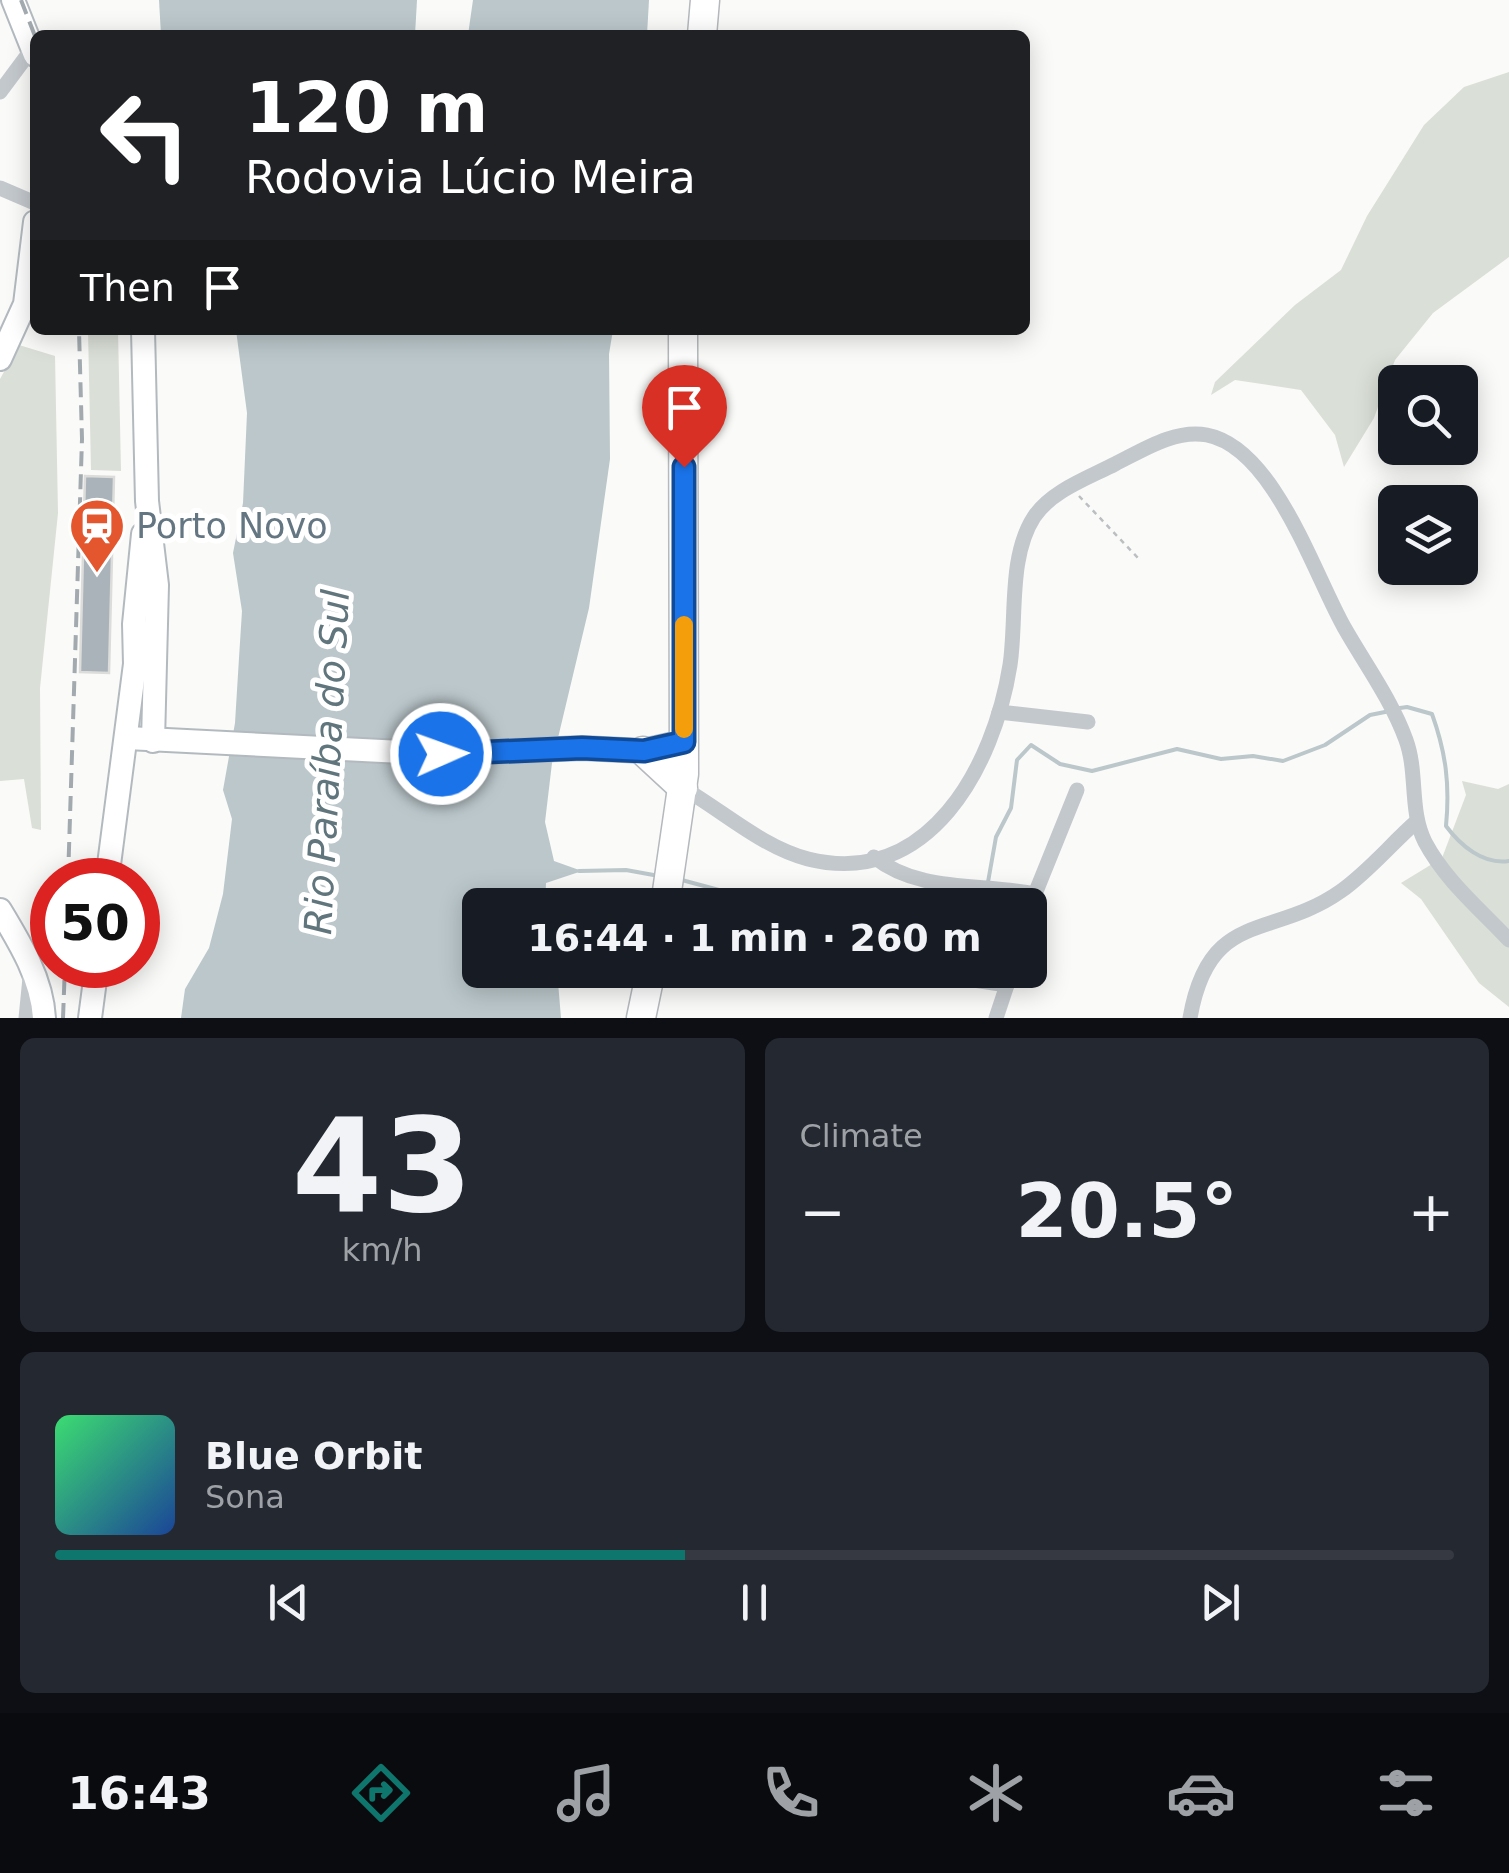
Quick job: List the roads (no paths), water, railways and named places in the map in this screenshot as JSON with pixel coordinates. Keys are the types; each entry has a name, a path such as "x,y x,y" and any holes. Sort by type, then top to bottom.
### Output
{"highway":[{"path":"702,30 705,0"},
{"path":"669,888 683,788 683,335"},
{"path":"631,751 683,788"},
{"path":"641,1018 648,988"}],"main road":[{"path":"12,0 30,43"},
{"path":"0,358 25,304 30,263"},
{"path":"143,335 147,501 157,585 144,624 144,664 154,710 153,741"},
{"path":"110,858 127,738 144,664"},
{"path":"127,738 441,754 582,748 631,751 684,732"},
{"path":"0,910 30,965"},
{"path":"39,988 44,1018"},
{"path":"90,1018 94,988"}],"street":[{"path":"0,92 30,57"},
{"path":"0,188 30,201"},
{"path":"683,788 775,846 806,858 832,862 874,858 922,840 939,825 979,763 1000,712 1010,668 1018,568 1026,531 1044,504 1176,436 1211,436 1230,444 1264,478 1286,510 1342,625 1395,717 1410,754 1416,822 1440,866 1509,940"},
{"path":"1000,712 1088,722"},
{"path":"1037,888 1077,790"},
{"path":"1190,1018 1208,966 1227,940 1340,892 1416,822"},
{"path":"874,858 910,878 1007,888"},
{"path":"26,1018 30,977"},
{"path":"996,1018 1006,988"}],"water":[{"path":"159,0 417,0 415,30 161,30"},
{"path":"473,0 649,0 647,30 469,30"},
{"name":"Rio Paraíba do Sul","path":"237,335 612,335 610,459 589,608 552,763 545,822 554,861 582,871 546,883 546,888 462,888 462,988 558,988 561,1018 181,1018 185,989 209,948 223,894 232,819 223,790 235,723 242,611 233,553 243,503 247,413"}],"waterway":[{"path":"1400,708 1432,714 1446,769 1446,826 1473,852 1490,860 1509,861"},
{"path":"988,882 996,837 1011,808 1017,760 1031,745 1060,764 1092,771 1177,749 1221,759 1253,756 1283,761 1325,745 1370,715 1390,711"},
{"path":"579,871 626,870 659,876"},
{"path":"678,879 712,888"}],"railway":[{"path":"21,0 33,30"},
{"path":"69,858 82,439 79,335"},
{"path":"63,1018 64,988"}],"place":[{"name":"Porto Novo","path":"97,575"}]}
